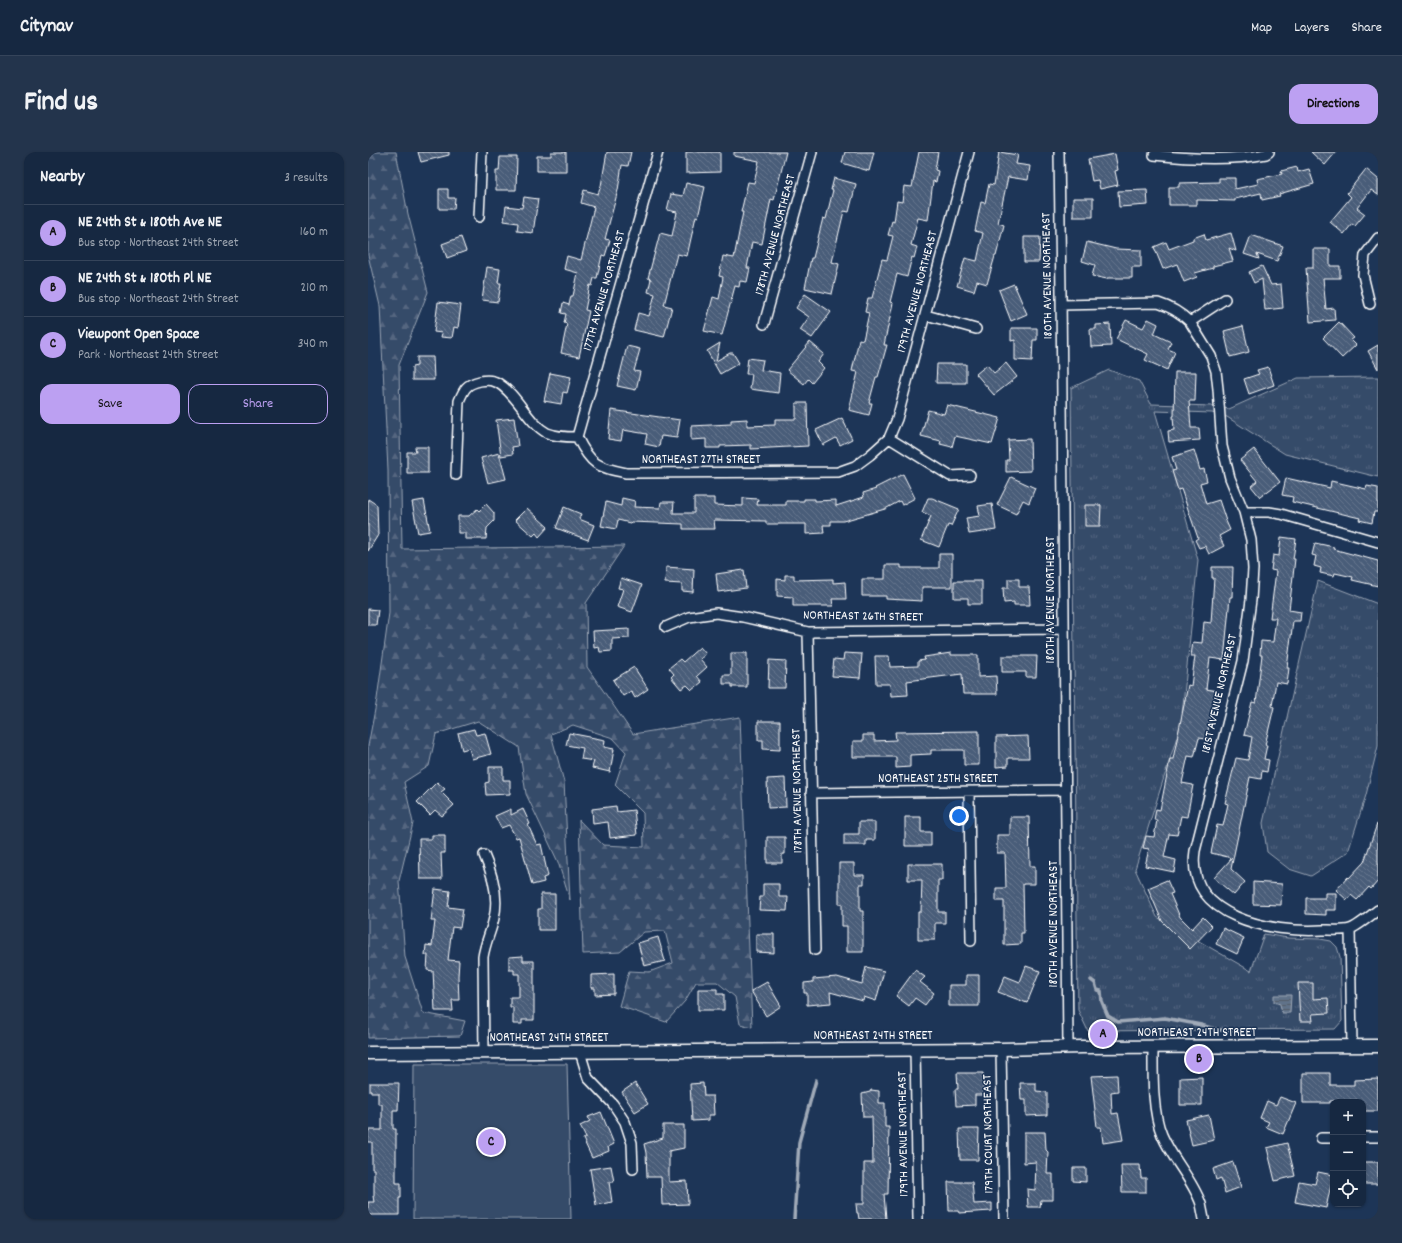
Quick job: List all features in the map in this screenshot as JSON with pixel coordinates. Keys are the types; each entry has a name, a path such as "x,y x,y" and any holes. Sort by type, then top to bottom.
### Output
{"main road":[{"name":"NORTHEAST 24TH STREET","path":"368,1053 1378,1046"}],"street":[{"path":"478,217 482,152"},
{"name":"177TH AVENUE NORTHEAST","path":"578,437 658,152"},
{"name":"178TH AVENUE NORTHEAST","path":"764,324 812,152"},
{"name":"179TH AVENUE NORTHEAST","path":"889,438 897,420 969,152"},
{"name":"180TH AVENUE NORTHEAST","path":"1059,152 1068,1047"},
{"path":"1154,155 1180,158 1247,158 1269,152"},
{"path":"1370,304 1363,275 1366,255 1378,238"},
{"path":"1190,322 1225,299"},
{"name":"181ST AVENUE NORTHEAST","path":"1061,305 1158,303 1170,306 1190,322 1211,356 1216,371 1222,446 1230,478 1244,512 1251,540 1253,569 1251,600 1243,661 1195,851 1194,868 1201,888 1220,908 1257,924 1286,930 1316,931 1350,929"},
{"path":"926,314 976,329"},
{"path":"456,475 459,401 463,390 471,383 484,380 496,382 507,391 539,427 548,434 578,437"},
{"name":"NORTHEAST 27TH STREET","path":"578,437 585,453 594,462 606,469 626,473 838,472 855,466 889,438"},
{"path":"889,438 950,476 970,475"},
{"path":"1244,512 1269,512 1281,514 1378,542"},
{"name":"NORTHEAST 26TH STREET","path":"666,626 689,617 716,613 743,617 808,632 1064,629"},
{"name":"178TH AVENUE NORTHEAST","path":"808,632 815,950"},
{"name":"NORTHEAST 25TH STREET","path":"811,793 1066,790"},
{"path":"969,792 971,941"},
{"path":"484,855 492,873 496,897 494,917 484,947 483,957 484,1052"},
{"path":"1352,1046 1350,929 1378,910"},
{"path":"1153,1047 1156,1108 1162,1134 1201,1204 1204,1219"},
{"name":"179TH AVENUE NORTHEAST","path":"915,1049 918,1219"},
{"name":"179TH COURT NORTHEAST","path":"1001,1049 1004,1219"},
{"path":"580,1052 588,1078 613,1104 624,1122 632,1143 633,1169"},
{"path":"1366,1137 1378,1137"},
{"path":"1321,1138 1330,1138"}],"green space":[{"path":"368,152 396,152 408,214 428,292 399,365 402,549 624,546 586,603 587,667 633,734 740,717 752,1027 740,1024 735,997 717,982 696,982 685,1001 666,1022 619,1006 629,971 649,972 673,963 665,931 644,932 620,952 583,954 579,820 603,845 644,847 643,813 615,785 626,752 613,738 573,725 551,734 564,782 570,900 558,862 526,794 519,747 478,721 436,734 429,766 404,782 413,823 399,881 405,957 423,1013 465,1021 460,1036 368,1038 368,746 377,699 389,613 388,470 380,306 368,255"},
{"path":"1109,370 1139,381 1151,404 1212,406 1229,409 1298,378 1378,377 1378,477 1285,454 1227,417 1212,413 1155,411 1198,560 1181,724 1135,869 1157,917 1251,971 1264,934 1288,938 1320,939 1331,941 1337,947 1340,957 1342,1021 1335,1029 1088,1031 1078,1010 1071,388"},
{"path":"1318,581 1378,604 1378,746 1366,795 1348,852 1311,876 1289,869 1267,852 1263,823"},
{"path":"414,1064 567,1064 571,1219 413,1219"}],"shaded area":[{"path":"1274,995 1291,995 1290,1013 1282,1013 1280,1004 1274,1002"}],"building":[{"path":"418,152 449,152 449,155 421,162"},
{"path":"551,152 566,152 566,171 537,171 537,156 551,156"},
{"path":"607,152 631,152 628,166 622,165 618,190 605,239 610,240 605,256 602,255 597,278 594,278 592,286 590,285 585,310 589,311 579,357 561,353 567,324 564,323 566,314 561,313 563,303 569,305 571,296 573,296 578,273 564,269 567,256 581,260 594,207 581,203 584,190 598,194 601,186"},
{"path":"686,152 720,152 720,172 686,173"},
{"path":"734,152 786,152 774,200 771,199 762,244 752,242 747,268 750,268 747,282 740,281 739,287 735,286 722,335 704,331 713,297 719,299 723,277 719,276 723,256 734,258 743,212 741,212 748,182 754,183 759,161 734,156"},
{"path":"845,152 874,152 869,171 842,163"},
{"path":"919,152 938,152 935,170 938,171 936,182 933,181 928,220 918,218 911,245 917,247 914,258 912,257 907,277 897,274 890,302 893,303 884,345 887,345 869,403 872,403 869,415 849,410 858,372 852,371 859,339 863,340 869,313 865,312 868,298 872,298 882,259 887,260 893,236 888,235 892,221 894,222 897,201 902,202 904,186 912,187"},
{"path":"999,152 1018,155 1016,164 1030,166 1028,180 1008,177 998,223 1004,225 996,256 987,284 977,281 974,291 957,286 965,258 977,261 983,233 975,231 981,202 985,203 989,184 994,185"},
{"path":"1311,152 1336,152 1325,165"},
{"path":"1115,154 1118,170 1115,171 1118,185 1100,189 1098,180 1092,181 1088,159"},
{"path":"500,157 517,157 516,190 496,190 496,171 499,171"},
{"path":"1297,167 1298,172 1309,169 1314,184 1279,194 1280,196 1262,200 1261,193 1235,199 1235,201 1197,200 1197,205 1169,205 1169,187 1179,187 1179,183 1219,182 1219,178 1235,178 1235,189 1258,184 1257,179 1282,174 1281,171"},
{"path":"1366,169 1378,179 1378,195 1371,190 1357,208 1365,214 1355,226 1352,224 1344,234 1330,222 1351,197 1347,193"},
{"path":"834,178 856,184 849,212 844,211 832,262 839,264 832,294 805,288 811,258 813,258 823,218 826,219 833,190 831,190"},
{"path":"686,183 705,187 698,217 696,216 687,256 677,254 664,305 672,307 664,337 634,330 638,313 649,316 655,294 648,292 651,279 648,278 660,233 672,236 677,212 667,210 671,194 683,196"},
{"path":"439,189 448,189 448,198 455,198 454,209 439,209"},
{"path":"1147,190 1148,205 1119,207 1118,191"},
{"path":"524,197 538,199 533,233 517,231 518,223 504,221 506,206 522,208"},
{"path":"1073,198 1093,198 1093,217 1073,217"},
{"path":"1231,233 1236,251 1229,248 1233,261 1213,266 1213,268 1195,273 1197,277 1184,282 1177,264 1163,269 1154,247 1166,242 1169,249 1204,234 1206,240"},
{"path":"1251,235 1283,246 1277,261 1257,254 1259,259 1244,254"},
{"path":"461,237 466,251 447,258 442,244"},
{"path":"1024,237 1040,237 1039,262 1024,262"},
{"path":"1087,242 1116,249 1141,250 1141,267 1132,267 1132,278 1107,279 1092,276 1095,265 1082,261"},
{"path":"1313,249 1330,249 1330,266 1340,266 1340,278 1323,278 1326,309 1334,308 1335,320 1310,322 1306,268 1313,268"},
{"path":"1262,266 1271,285 1281,284 1283,308 1265,310 1262,279 1254,283 1249,272"},
{"path":"487,267 500,269 498,283 501,283 498,302 482,300"},
{"path":"1014,284 1027,314 1011,321 999,290"},
{"path":"805,294 831,312 812,338 800,330 809,317 796,308"},
{"path":"438,302 461,305 458,328 454,327 452,338 441,337 442,333 434,332"},
{"path":"1148,319 1158,324 1154,334 1171,342 1168,349 1175,352 1167,370 1145,360 1148,354 1116,339 1126,320 1143,328"},
{"path":"1339,322 1354,338 1351,340 1356,345 1342,358 1323,338"},
{"path":"1110,324 1111,346 1091,347 1090,329 1096,329 1096,325"},
{"path":"1243,326 1249,352 1230,357 1224,331"},
{"path":"1011,328 1037,328 1037,340 1033,340 1032,361 1015,360 1015,340 1011,341"},
{"path":"810,342 824,354 818,362 824,368 812,383 808,379 804,384 787,370"},
{"path":"720,343 716,361 730,353 733,353 739,363 720,374 707,351"},
{"path":"1378,345 1378,369 1368,351"},
{"path":"627,346 640,349 634,371 640,372 636,390 617,386"},
{"path":"417,357 433,357 434,380 412,380 412,367 417,366"},
{"path":"748,358 763,360 761,370 780,373 778,393 750,389 752,374 746,374"},
{"path":"1006,363 1017,377 994,395 976,374 987,365 994,373"},
{"path":"937,364 966,364 966,383 936,383"},
{"path":"1268,367 1274,385 1249,394 1244,379 1259,374 1257,370"},
{"path":"1175,372 1196,372 1195,401 1189,401 1191,428 1199,428 1200,440 1169,442 1168,431 1174,430 1173,416"},
{"path":"550,373 571,377 567,393 563,392 561,404 544,401"},
{"path":"796,403 807,403 808,446 751,449 751,445 706,448 706,439 691,440 691,426 731,424 731,420 747,419 747,426 775,425 775,419 796,419"},
{"path":"947,405 1000,418 992,444 955,436 952,447 940,444 941,441 921,436 928,410 944,414"},
{"path":"611,410 680,420 677,438 661,436 659,447 645,444 647,434 623,430 621,441 608,439"},
{"path":"514,418 518,446 512,447 513,454 501,456 496,420"},
{"path":"842,418 852,439 840,445 836,438 823,445 816,430"},
{"path":"1030,439 1031,471 1006,472 1006,460 1009,460 1008,440"},
{"path":"415,447 428,447 428,473 407,473 407,452 416,452"},
{"path":"1254,449 1280,482 1260,497 1251,486 1257,481 1240,460"},
{"path":"1194,450 1200,470 1204,469 1207,481 1200,483 1206,504 1219,500 1230,530 1219,536 1224,546 1209,554 1205,546 1199,548 1195,540 1198,538 1181,489 1178,490 1172,471 1176,470 1172,457"},
{"path":"499,453 506,479 488,483 481,458"},
{"path":"903,474 915,498 902,505 900,501 885,509 843,521 831,521 831,525 823,525 824,533 806,534 806,524 766,524 766,521 714,520 715,529 683,529 683,524 630,523 618,520 616,529 601,526 606,502 621,506 622,498 635,501 634,507 660,508 661,502 674,502 673,513 694,513 694,498 714,498 714,505 743,506 743,498 758,499 757,505 786,505 786,501 804,501 804,499 815,499 815,501 836,500 836,506 864,497 863,493 876,489 875,488"},
{"path":"1011,477 1035,488 1029,503 1023,500 1016,514 997,505"},
{"path":"1286,478 1330,488 1331,481 1366,489 1367,486 1378,488 1378,512 1374,512 1372,523 1359,520 1360,518 1292,502 1293,497 1282,495"},
{"path":"928,498 932,498 959,509 951,526 948,525 939,547 921,540 931,516 922,512"},
{"path":"368,499 377,505 378,535 368,551"},
{"path":"424,500 430,531 418,533 412,502"},
{"path":"486,504 494,513 494,521 487,528 486,539 465,539 465,533 458,533 458,516 469,516 477,509 479,511"},
{"path":"992,504 996,530 969,534 966,518 980,516 978,506"},
{"path":"1085,505 1101,505 1100,526 1085,526"},
{"path":"564,507 581,514 579,519 594,525 588,540 556,528"},
{"path":"527,508 548,527 539,537 536,533 533,536 515,520"},
{"path":"1281,537 1296,539 1289,610 1301,612 1300,621 1293,621 1287,668 1289,668 1287,684 1276,682 1272,706 1274,707 1265,745 1267,745 1264,759 1269,760 1267,772 1262,771 1261,779 1250,777 1231,869 1245,882 1234,895 1214,878 1232,858 1211,853 1217,825 1223,826 1228,804 1225,803 1236,758 1248,760 1252,737 1244,735 1252,702 1256,703 1262,655 1260,655 1261,641 1273,642 1276,618 1270,618 1276,571 1271,570 1273,555 1279,556"},
{"path":"1315,543 1334,547 1333,549 1378,561 1378,586 1352,580 1353,577 1335,573 1334,576 1320,573 1321,568 1314,566 1316,556 1312,555"},
{"path":"939,554 952,554 952,587 922,587 922,601 886,599 886,596 862,596 862,579 885,579 885,565 901,565 901,568 939,568"},
{"path":"666,567 694,569 693,592 682,591 682,584 665,583"},
{"path":"1212,567 1233,567 1232,597 1230,597 1224,660 1210,658 1206,689 1217,691 1206,739 1199,738 1194,757 1188,756 1182,783 1193,785 1187,817 1181,816 1177,835 1169,834 1164,857 1176,860 1174,872 1145,866 1149,849 1143,848 1146,836 1154,837 1157,820 1154,820 1156,809 1160,810 1170,759 1173,759 1188,685 1191,686 1195,656 1191,656 1193,642 1202,643 1204,622 1211,623 1214,578 1212,578"},
{"path":"744,570 746,588 718,592 716,574"},
{"path":"785,575 794,575 794,580 833,579 833,583 845,582 846,599 832,599 833,606 793,606 793,597 777,596 777,579 785,580"},
{"path":"621,578 642,585 632,612 617,607 623,589 618,588"},
{"path":"1008,579 1019,579 1019,587 1029,587 1030,605 1014,605 1014,602 1004,603 1003,588 1008,588"},
{"path":"954,581 982,581 982,604 968,604 968,598 954,598"},
{"path":"368,609 378,610 376,625 368,625"},
{"path":"629,629 629,638 612,639 612,651 600,652 599,647 594,648 593,631"},
{"path":"700,647 706,654 700,659 707,667 697,676 702,682 692,690 687,685 681,689 671,677 674,674 669,668 680,659 683,662"},
{"path":"731,653 747,653 747,687 732,687 732,684 723,684 723,675 731,675"},
{"path":"844,653 862,654 860,678 832,676 834,659 843,660"},
{"path":"951,653 951,655 978,655 978,677 996,676 997,694 963,694 962,674 907,681 908,695 891,696 890,684 876,684 875,656 889,656 890,667 918,666 918,661 925,660 924,657"},
{"path":"1002,656 1037,656 1036,677 1026,677 1026,672 1002,672"},
{"path":"769,660 786,661 785,688 768,688"},
{"path":"634,667 648,689 635,698 631,691 623,696 613,680"},
{"path":"758,721 780,721 780,750 763,749 763,740 758,740"},
{"path":"474,729 476,735 485,733 491,754 472,759 469,748 462,750 458,733"},
{"path":"979,731 979,765 964,765 964,750 931,750 931,754 910,755 910,767 896,768 896,757 853,757 853,741 863,741 863,735 874,735 874,741 896,740 895,732"},
{"path":"569,733 605,740 604,747 614,749 610,772 592,768 594,761 581,759 583,748 566,745"},
{"path":"1028,736 1029,758 1008,758 1008,766 996,767 996,737"},
{"path":"489,767 503,767 503,780 510,780 510,794 486,795 485,783 489,782"},
{"path":"785,778 786,807 768,808 767,779"},
{"path":"437,782 445,789 441,792 454,805 442,816 435,810 430,815 417,802"},
{"path":"616,806 617,812 634,810 637,835 610,838 608,822 593,824 592,809"},
{"path":"511,809 511,815 523,809 537,845 541,844 548,876 543,878 544,882 532,885 519,837 516,838 509,825 501,828 495,816"},
{"path":"905,817 921,817 921,832 931,832 931,846 905,846"},
{"path":"1010,817 1029,817 1030,866 1035,866 1035,884 1023,884 1024,933 1021,933 1021,944 1004,945 1004,901 996,901 996,888 1006,888 1005,853 997,853 997,835 1010,835"},
{"path":"859,822 875,822 875,840 866,840 866,845 844,845 844,834 859,834"},
{"path":"1377,824 1378,881 1371,889 1369,887 1357,900 1351,895 1347,900 1336,890 1364,862"},
{"path":"432,835 445,835 445,853 441,853 442,879 420,879 419,839 432,839"},
{"path":"767,837 785,837 785,854 782,854 782,863 767,863"},
{"path":"839,863 854,863 854,875 864,875 864,884 860,884 860,911 863,911 863,952 847,952 847,926 842,926 842,904 839,904"},
{"path":"908,864 942,864 942,880 938,880 938,912 945,912 945,923 935,923 935,940 918,940 918,912 921,912 922,880 908,880"},
{"path":"1167,880 1173,893 1170,894 1180,917 1192,929 1203,917 1212,926 1190,949 1162,921 1148,888"},
{"path":"1253,882 1282,884 1281,905 1253,904"},
{"path":"763,884 779,884 779,897 788,897 787,911 759,910 760,897 763,897"},
{"path":"435,889 450,891 448,907 463,909 460,928 452,927 448,960 459,961 459,1000 452,1000 453,1011 435,1011 433,971 427,970 428,955 425,955 426,945 432,946 435,921 431,921"},
{"path":"1325,893 1336,893 1336,910 1326,910 1326,915 1306,914 1306,898 1325,898"},
{"path":"541,894 555,894 555,930 538,930 538,909 541,909"},
{"path":"1223,928 1244,938 1237,954 1216,944"},
{"path":"756,934 774,934 774,953 756,952"},
{"path":"658,937 665,961 644,966 638,943"},
{"path":"523,956 523,961 534,961 534,1020 522,1020 522,1024 513,1024 513,1007 510,1007 510,997 519,997 519,974 514,974 514,970 509,970 509,957"},
{"path":"1026,966 1040,971 1027,1003 998,992 1005,976 1020,982"},
{"path":"866,967 884,971 876,1001 864,997 863,1001 830,992 831,1003 807,1005 807,993 804,993 804,983 813,982 813,979 837,977 862,984"},
{"path":"915,970 925,977 920,982 934,993 925,1005 915,998 909,1006 896,996"},
{"path":"614,974 614,994 595,995 595,988 591,988 591,975"},
{"path":"966,975 979,975 979,1006 949,1006 949,985 966,985"},
{"path":"767,982 781,1006 766,1016 751,991"},
{"path":"1298,983 1313,983 1313,999 1328,998 1329,1013 1312,1014 1313,1021 1300,1021"},
{"path":"698,989 717,989 717,994 724,994 724,1010 698,1010"},
{"path":"957,1073 983,1073 983,1095 975,1095 975,1105 956,1106 955,1089 958,1089"},
{"path":"1303,1073 1330,1073 1330,1085 1354,1085 1354,1080 1378,1079 1378,1111 1366,1111 1366,1099 1330,1099 1330,1103 1303,1103"},
{"path":"1117,1075 1118,1091 1111,1092 1112,1114 1118,1113 1123,1140 1103,1143 1101,1127 1097,1127 1091,1076"},
{"path":"1202,1077 1202,1105 1180,1105 1180,1078"},
{"path":"370,1083 399,1083 398,1110 393,1110 393,1129 396,1129 396,1183 401,1183 399,1215 368,1215 368,1202 374,1202 374,1169 372,1169 372,1142 368,1142 368,1130 382,1130 382,1104 378,1104 378,1092 370,1092"},
{"path":"635,1083 648,1104 635,1112 622,1092"},
{"path":"703,1083 704,1096 713,1096 714,1115 709,1115 709,1120 692,1121 690,1084"},
{"path":"1020,1083 1036,1083 1036,1091 1047,1092 1047,1115 1026,1116 1026,1100 1021,1100"},
{"path":"871,1090 879,1091 879,1103 885,1103 885,1127 889,1127 888,1194 884,1194 886,1219 859,1219 857,1213 856,1204 864,1204 864,1163 873,1163 872,1117 863,1117 862,1094 870,1092"},
{"path":"1280,1097 1296,1103 1283,1134 1266,1127 1269,1122 1260,1118 1267,1101 1276,1105"},
{"path":"601,1112 614,1144 608,1147 609,1151 592,1158 583,1139 586,1138 580,1126 590,1121 588,1117"},
{"path":"1209,1115 1214,1140 1192,1145 1186,1120"},
{"path":"663,1125 684,1125 684,1148 669,1151 669,1182 687,1181 688,1204 662,1205 661,1177 647,1177 644,1144 663,1138"},
{"path":"959,1129 979,1129 978,1160 960,1160"},
{"path":"1024,1132 1045,1132 1046,1150 1048,1152 1047,1174 1053,1174 1053,1200 1041,1200 1040,1207 1028,1207 1027,1189 1035,1190 1036,1162 1024,1163"},
{"path":"1287,1143 1295,1176 1275,1181 1267,1148"},
{"path":"1233,1162 1241,1187 1225,1193 1221,1178 1216,1180 1213,1169"},
{"path":"1366,1162 1378,1162 1378,1184 1366,1184"},
{"path":"1121,1165 1140,1165 1141,1178 1146,1178 1146,1192 1122,1192"},
{"path":"611,1166 614,1182 609,1182 612,1202 596,1205 590,1169"},
{"path":"1073,1168 1086,1168 1086,1182 1073,1181"},
{"path":"1318,1172 1330,1174 1330,1189 1326,1208 1295,1202 1299,1181 1315,1184"},
{"path":"948,1182 972,1182 974,1204 992,1203 992,1211 959,1213 958,1211 949,1211"}],"waterway":[{"path":"1091,980 1095,983 1097,990 1101,991 1102,1002 1108,1016 1118,1022 1165,1018 1218,1030 1251,1030"},
{"path":"794,1219 799,1142 816,1080"}],"place":[{"name":"NE 24th St & 180th Ave NE","path":"1103,1034"},
{"name":"NE 24th St & 180th Pl NE","path":"1199,1059"},
{"name":"Viewpont Open Space","path":"491,1142"}]}
